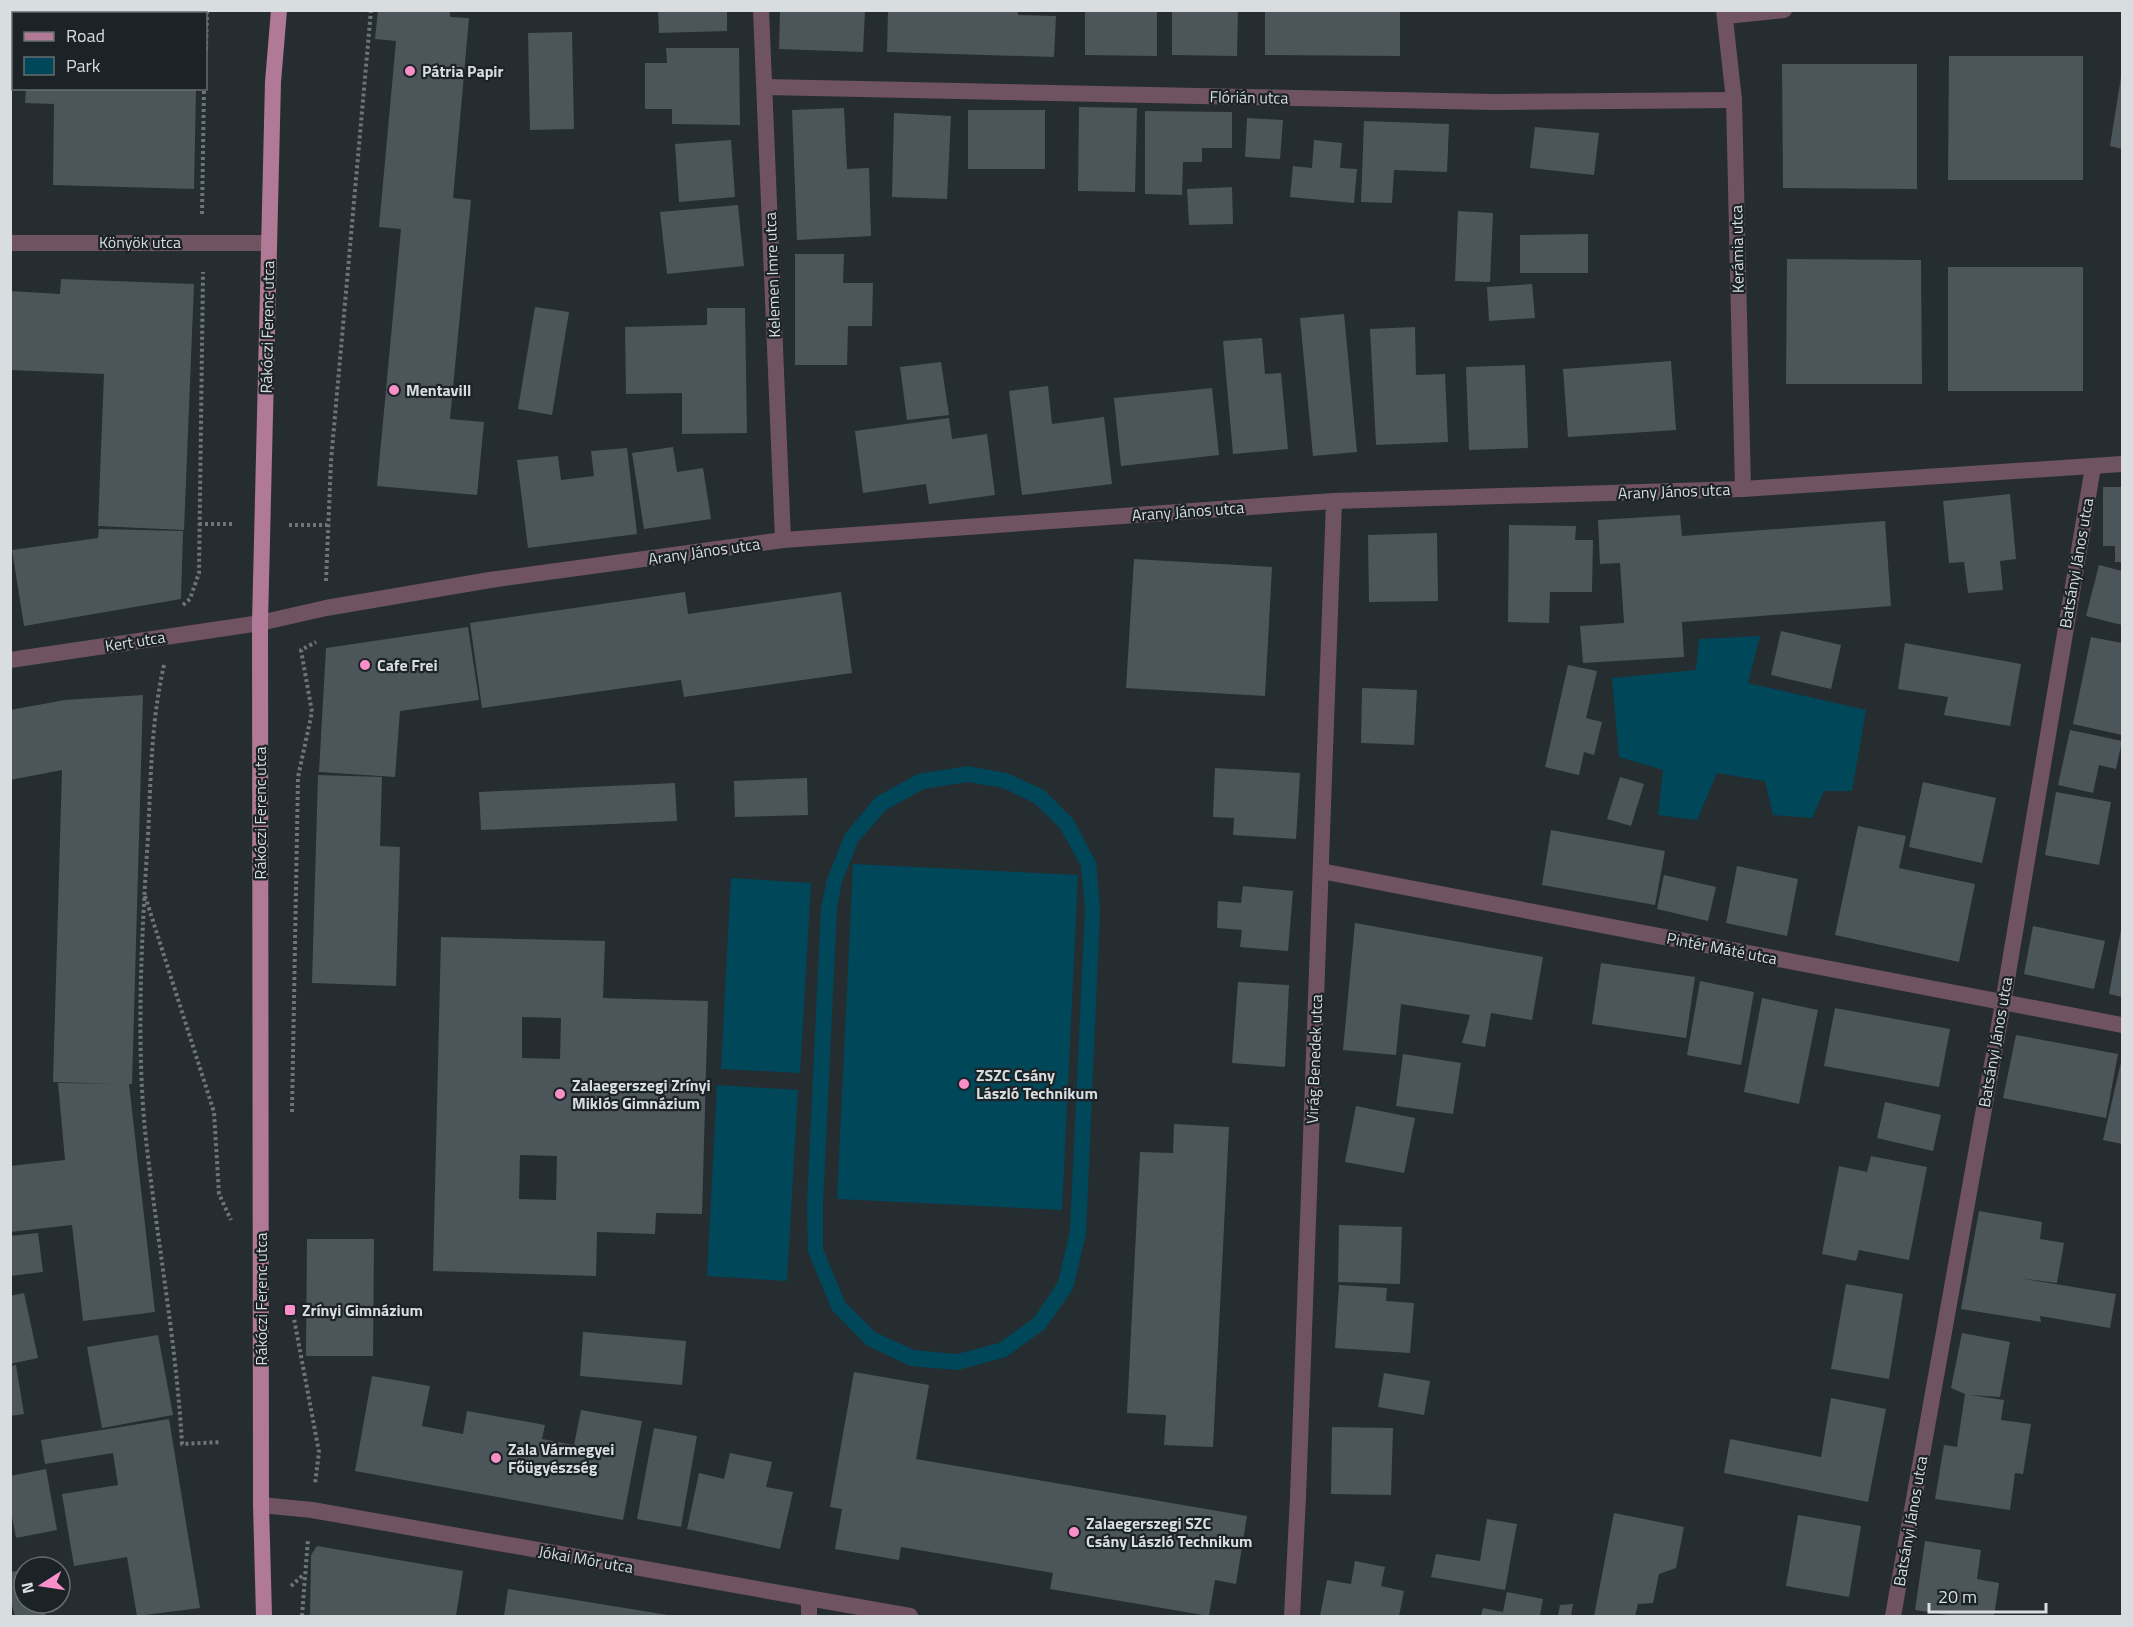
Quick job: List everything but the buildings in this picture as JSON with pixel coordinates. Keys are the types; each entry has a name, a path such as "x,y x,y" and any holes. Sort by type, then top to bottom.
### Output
{"main road":[{"name":"Rákóczi Ferenc utca","path":"264,1617 261,1505 260,623 273,82 279,10"}],"street":[{"name":"Kelemen Imre utca","path":"761,10 783,540"},
{"path":"1725,13 1784,10"},
{"name":"Kerámia utca","path":"1725,13 1734,100 1743,489"},
{"name":"Flórián utca","path":"765,87 1494,102 1734,100"},
{"name":"Könyök utca","path":"10,243 269,243"},
{"name":"Arany János utca","path":"260,623 326,608 490,580 783,540 1334,501 1743,489 2122,464"},
{"name":"Batsányi János utca","path":"1893,1617 2002,1003 2092,467"},
{"name":"Virág Benedek utca","path":"1292,1617 1334,501"},
{"name":"Kert utca","path":"10,660 260,623"},
{"name":"Pintér Máté utca","path":"1321,871 2122,1025"},
{"name":"Jókai Mór utca","path":"261,1505 312,1510 910,1617"},
{"path":"809,1599 809,1617"}],"path":[{"path":"292,1118 298,777 312,712 301,650 327,635 332,450 371,10"},
{"path":"204,90 199,573 190,599 174,614 154,708 144,892 142,1024 145,1127 180,1393 182,1444 221,1442"},
{"path":"144,892 214,1112 219,1194 233,1224"},
{"path":"290,1298 319,1452 304,1574 302,1617"}],"green space":[{"path":"1760,636 1748,683 1866,710 1852,791 1824,791 1812,818 1773,815 1765,781 1717,773 1697,820 1658,815 1663,770 1619,757 1612,678 1696,670 1699,639"},
{"path":"967,766 1007,773 1044,790 1073,819 1096,862 1100,910 1086,1234 1073,1289 1045,1329 1006,1357 958,1370 910,1366 866,1345 832,1310 808,1252 807,1204 821,907 827,879 845,834 876,797 918,774","holes":["967,782 1003,788 1034,803 1060,828 1081,866 1085,910 1070,1231 1058,1282 1034,1318 999,1343 957,1354 914,1350 875,1332 845,1302 823,1249 823,1204 837,909 842,882 858,842 886,810 924,789"]},
{"path":"853,864 1078,875 1062,1210 837,1199"},
{"path":"731,878 811,883 800,1073 721,1069"},
{"path":"717,1085 798,1090 787,1281 707,1276"}],"place":[{"name":"Pátria Papir","path":"410,71"},
{"name":"Mentavill","path":"394,390"},
{"name":"Cafe Frei","path":"365,665"},
{"name":"ZSZC Csány László Technikum","path":"964,1084"},
{"name":"Zalaegerszegi Zrínyi Miklós Gimnázium","path":"560,1094"},
{"name":"Zrínyi Gimnázium","path":"290,1310"},
{"name":"Zala Vármegyei Főügyészség","path":"496,1458"},
{"name":"Zalaegerszegi SZC Csány László Technikum","path":"1074,1532"}]}
